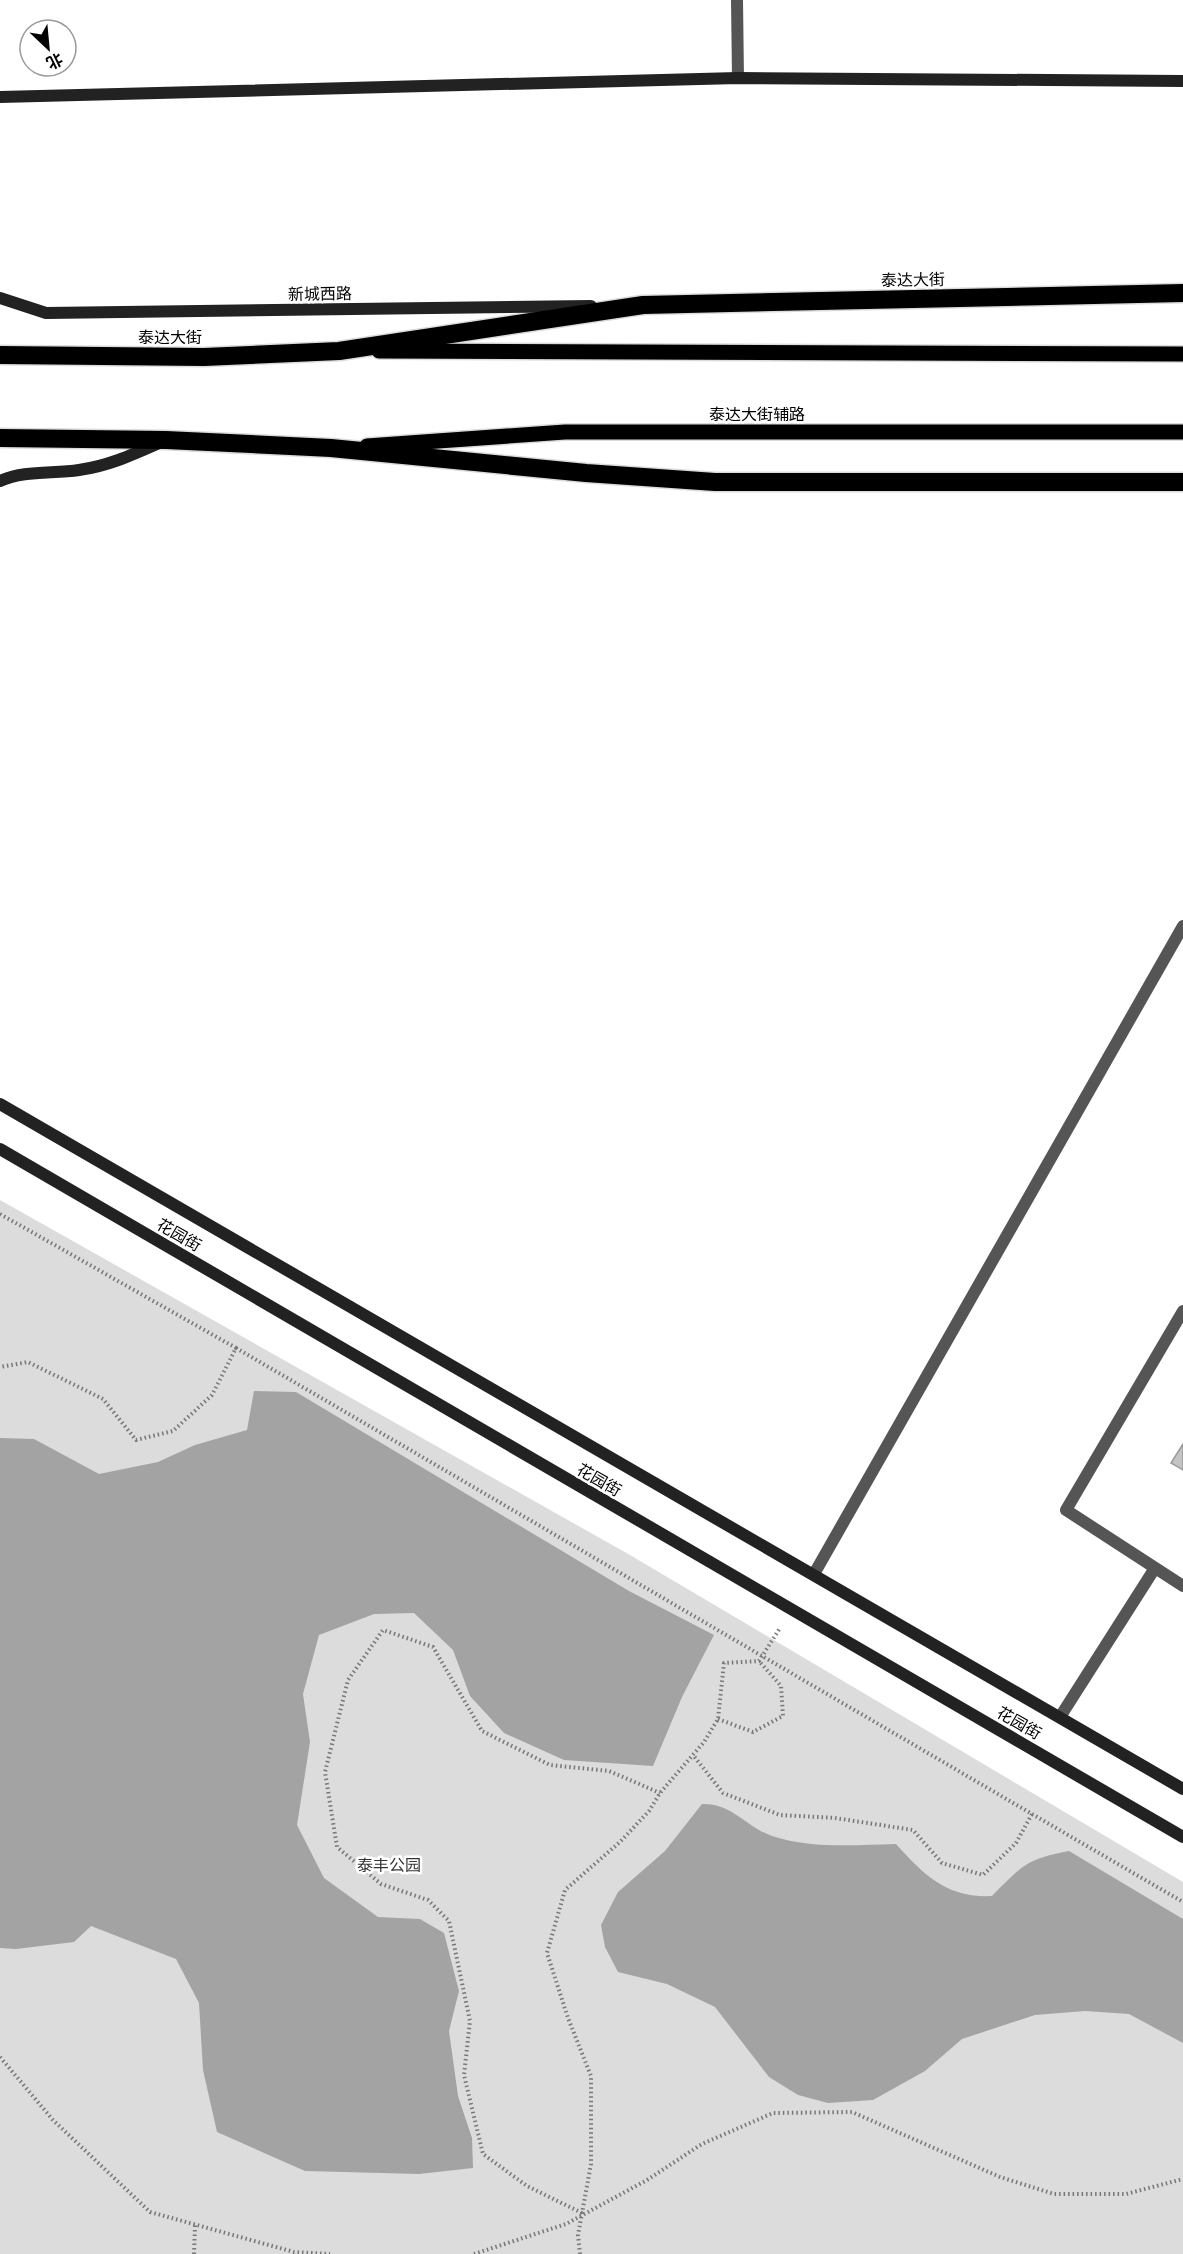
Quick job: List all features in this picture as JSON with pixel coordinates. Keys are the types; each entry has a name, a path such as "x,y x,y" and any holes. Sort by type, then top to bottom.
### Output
{"highway":[{"name":"泰达大街","path":"0,355 204,357 339,351 643,305 1183,294"},
{"path":"0,438 166,440 331,448 586,473 715,482 1183,482"}],"main road":[{"path":"339,351 1183,354"},
{"name":"泰达大街辅路","path":"331,448 566,432 1183,432"}],"street":[{"path":"737,0 738,78"},
{"path":"0,97 738,78 1183,81"},
{"name":"新城西路","path":"0,298 46,313 643,305"},
{"path":"0,481 13,475 76,471 109,465 166,440"},
{"path":"814,1574 1183,926"},
{"name":"花园街","path":"0,1104 1183,1789"},
{"name":"花园街","path":"0,1149 1183,1837"},
{"path":"1183,1311 1065,1510 1183,1586"},
{"path":"1060,1717 1155,1569"}],"path":[{"path":"0,1214 236,1348 1183,1902"},
{"path":"0,1367 28,1362 103,1399 136,1440 173,1431 212,1395 236,1348"},
{"path":"580,2254 578,2235 591,2164 591,2076 568,2018 547,1953 565,1890 621,1841 649,1811 660,1793 693,1755 718,1719 724,1663 759,1660 791,1611"},
{"path":"582,2213 527,2186 483,2154 464,2075 470,2021 449,1921 428,1900 381,1884 337,1847 325,1772 348,1680 383,1630 433,1647 482,1731 550,1765 609,1771 660,1793"},
{"path":"718,1719 753,1732 783,1716 781,1686 759,1660"},
{"path":"693,1755 723,1793 780,1815 835,1818 913,1830 942,1863 983,1875 1016,1843 1032,1814"},
{"path":"0,2057 53,2120 150,2212 294,2252 330,2254"},
{"path":"474,2254 566,2224 582,2213 648,2180 702,2144 773,2113 852,2112 1000,2177 1054,2194 1126,2194 1183,2179"},
{"path":"194,2254 195,2225"}],"green space":[{"name":"泰丰公园","path":"0,1200 630,1555 1183,1882 1183,2254 0,2254"}],"shaded area":[{"path":"254,1391 296,1392 629,1591 714,1635 682,1697 653,1766 564,1760 504,1733 470,1696 453,1650 414,1613 374,1614 319,1635 303,1694 310,1742 297,1825 324,1878 378,1917 420,1919 444,1933 459,1991 449,2031 458,2096 472,2138 473,2168 419,2174 305,2171 217,2132 203,2070 199,2003 176,1959 91,1926 74,1942 16,1949 0,1948 0,1438 34,1439 99,1474 158,1462 195,1445 247,1430"},
{"path":"702,1804 722,1807 763,1832 787,1840 834,1845 896,1844 917,1866 938,1883 949,1889 976,1896 992,1896 1026,1865 1043,1857 1069,1851 1183,1919 1183,2043 1129,2014 1085,2011 1035,2015 962,2039 925,2071 873,2100 828,2103 798,2095 769,2077 715,2007 667,1984 618,1972 605,1947 601,1925 618,1892 665,1851"}],"building":[{"path":"1183,1444 1183,1470 1171,1463"}]}
